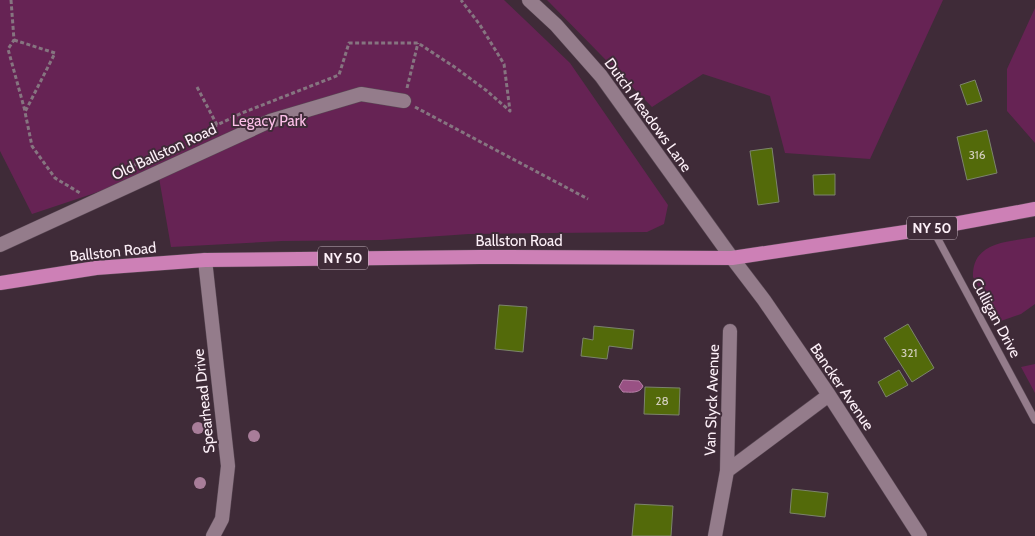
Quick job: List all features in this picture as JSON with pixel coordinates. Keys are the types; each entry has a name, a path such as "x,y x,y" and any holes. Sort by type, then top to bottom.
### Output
{"main road":[{"name":"Ballston Road","path":"0,283 96,268 205,260 480,257 732,258 932,228 1035,209"}],"street":[{"name":"Dutch Meadows Lane","path":"529,0 556,25 601,76 732,258"},
{"name":"Old Ballston Road","path":"0,245 270,121 361,94 404,101"},
{"name":"Bancker Avenue","path":"732,258 764,300 829,395 920,536"},
{"name":"Spearhead Drive","path":"205,260 228,466 222,519 213,536"},
{"name":"Van Slyck Avenue","path":"716,536 726,471 730,331"},
{"name":"Van Slyck Avenue","path":"726,471 829,395"}],"lane":[{"name":"Culligan Drive","path":"932,228 1035,420"}],"path":[{"path":"11,0 14,40 8,49 32,146 55,178 84,195"},
{"path":"126,169 242,113 339,75 349,43 418,43 456,68 510,111 504,64 480,25 461,0"},
{"path":"14,40 55,53 25,112"},
{"path":"418,43 404,101 588,199"},
{"path":"197,87 217,125"}],"green space":[{"name":"Legacy Park","path":"0,0 504,0 570,63 668,205 664,224 647,232 469,234 382,240 282,241 171,247 158,172 32,214 0,151"},
{"path":"547,0 943,0 870,159 785,153 770,96 703,74 652,107"},
{"path":"1035,8 1035,143 1007,111 1007,69"},
{"path":"1035,237 1035,304 1021,314 998,322 973,277 974,265 978,256 994,245"},
{"path":"1035,364 1035,393 1021,367"}],"shaded area":[{"path":"623,380 639,381 643,386 642,389 623,392 619,387"}],"building":[{"path":"975,80 982,101 967,105 960,85"},
{"path":"987,130 997,173 967,180 957,137"},
{"path":"772,148 779,202 758,205 750,151"},
{"path":"835,174 835,195 814,195 813,175"},
{"path":"499,305 527,307 523,352 495,349"},
{"path":"908,324 934,368 912,382 884,338"},
{"path":"594,326 634,330 632,349 609,346 607,359 581,356 583,338 593,340"},
{"path":"899,370 908,385 886,397 878,382"},
{"path":"645,387 680,388 679,415 644,414"},
{"path":"792,489 828,493 825,517 790,513"},
{"path":"635,504 673,506 671,536 632,536"}]}
